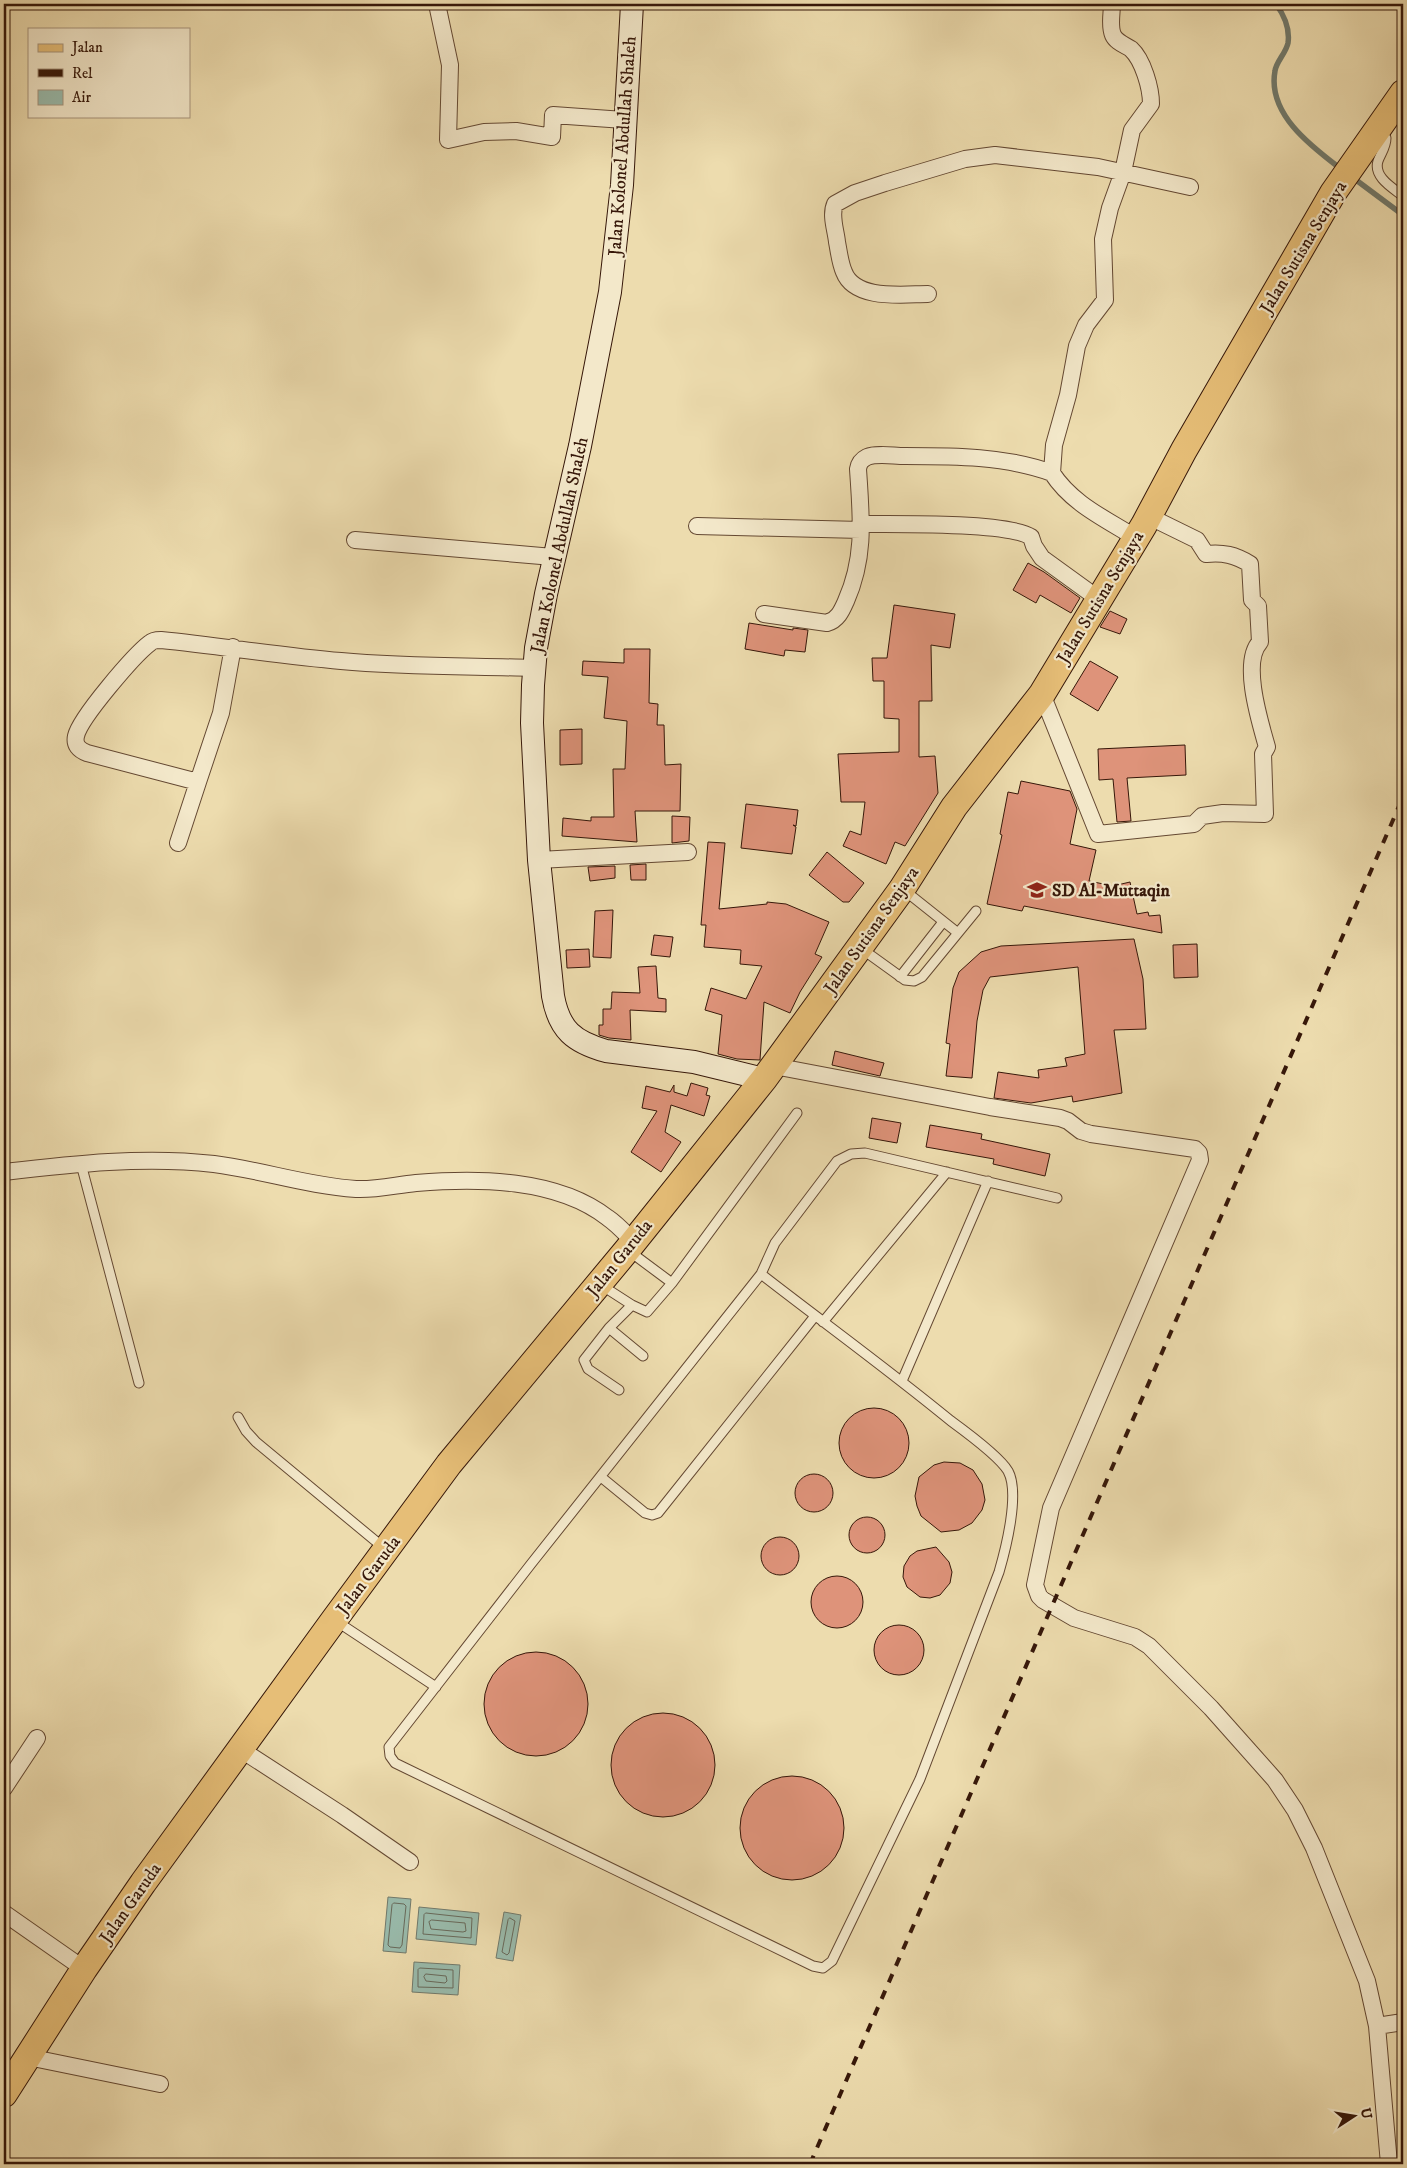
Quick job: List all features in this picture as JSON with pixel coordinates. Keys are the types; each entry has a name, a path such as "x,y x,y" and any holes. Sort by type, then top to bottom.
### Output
{"main road":[{"name":"Jalan Kolonel Abdullah Shaleh","path":"632,4 624,120 622,185 610,292 580,446 553,557 541,618 534,668 532,723 539,860 554,1005 562,1024 572,1036 582,1043 606,1051 769,1073"},
{"name":"Jalan Sutisna Senjaya","path":"769,1073 902,888 954,808 1042,694 1100,600 1184,450 1333,193 1403,93"},
{"name":"Jalan Garuda","path":"4,2094 84,1969 240,1749 449,1464 630,1246 769,1073"}],"street":[{"path":"438,4 450,65 448,140 484,132 508,132 552,137 553,115 624,120"},
{"path":"1052,473 1054,445 1068,395 1077,346 1086,325 1102,307 1105,300 1102,253 1104,232 1110,208 1123,172 1132,130 1149,109 1151,100 1137,56 1130,48 1115,39 1112,34 1112,4"},
{"path":"928,294 877,294 859,288 849,281 844,273 839,254 833,217 835,204 855,193 893,181 965,159 995,154 1082,165 1190,187"},
{"path":"764,614 825,622 836,619 845,604 857,575 861,527 858,469 862,460 870,456 928,456 995,460 1036,467 1052,473 1068,495 1080,504 1142,527 1197,540 1206,554 1218,553 1237,556 1250,564 1252,600 1258,606 1260,642 1254,649 1251,667 1259,720 1267,747 1263,754 1265,814 1223,813 1202,816 1194,824 1098,834 1042,694"},
{"path":"696,526 955,526 1013,531 1031,537 1034,546 1042,558 1100,600"},
{"path":"355,540 553,557"},
{"path":"198,782 82,752 76,743 77,734 93,708 112,684 152,641 161,640 233,647 307,658 370,664 534,668"},
{"path":"178,843 221,713 233,647"},
{"path":"539,860 688,852"},
{"path":"769,1073 1060,1118 1086,1132 1195,1149 1200,1153 1200,1160 1051,1508 1035,1584 1036,1590 1043,1600 1074,1618 1135,1637 1149,1646 1211,1708 1275,1780 1295,1810 1314,1848 1367,1981 1377,2026 1389,2164"},
{"path":"4,1172 128,1160 215,1164 354,1189 459,1181 523,1184 552,1192 594,1208 609,1218 630,1246"},
{"path":"4,1788 37,1738"},
{"path":"240,1749 410,1862"},
{"path":"4,1913 84,1969"},
{"path":"1377,2026 1403,2022"},
{"path":"28,2057 160,2084"}],"lane":[{"path":"1370,140 1386,138 1386,146 1378,162 1378,171 1387,183 1403,196"},
{"path":"902,888 958,933"},
{"path":"860,947 900,977 911,982 921,978 976,911"},
{"path":"900,977 943,922"},
{"path":"599,1283 632,1305 647,1312 672,1283 798,1113"},
{"path":"761,1274 902,1381 1004,1466 1011,1480 1013,1496 1006,1544 999,1572 920,1779 832,1961 827,1966 818,1968 395,1762 390,1756 389,1746 761,1274 775,1243 832,1166 851,1154 865,1153 1056,1198"},
{"path":"81,1164 139,1383"},
{"path":"823,1322 947,1172"},
{"path":"902,1381 988,1181"},
{"path":"630,1246 672,1283"},
{"path":"619,1390 585,1364 584,1360 632,1305"},
{"path":"601,1477 646,1513 652,1515 658,1512 815,1316"},
{"path":"610,1328 643,1356"},
{"path":"238,1417 246,1431 256,1442 386,1550"},
{"path":"334,1620 436,1687"}],"water":[{"path":"388,1897 411,1899 406,1953 383,1951"},
{"path":"419,1907 479,1913 476,1945 416,1939"},
{"path":"504,1912 521,1915 513,1961 496,1958"},
{"path":"414,1962 460,1965 458,1995 412,1992"}],"building":[{"path":"1028,563 1080,598 1071,613 1040,595 1036,603 1013,590"},
{"path":"894,605 955,614 950,648 931,645 932,701 919,701 919,757 935,756 938,793 905,846 895,842 886,864 843,846 850,831 861,835 865,802 841,802 838,754 899,752 899,719 884,718 884,681 873,681 872,658 887,658"},
{"path":"1110,611 1127,619 1120,634 1100,627"},
{"path":"749,623 793,630 793,628 808,630 805,652 785,650 784,656 745,649"},
{"path":"624,649 650,649 649,703 658,704 657,725 664,725 665,765 681,764 680,811 635,811 637,842 562,836 563,818 591,821 591,817 614,817 613,769 625,769 627,721 604,718 608,677 582,675 583,661 624,663"},
{"path":"1090,661 1118,677 1098,711 1070,694"},
{"path":"582,729 582,764 560,765 560,730"},
{"path":"1185,745 1186,775 1127,778 1131,821 1117,822 1113,779 1099,780 1098,749"},
{"path":"1021,781 1070,791 1077,809 1070,844 1096,850 1089,881 1113,886 1130,882 1137,914 1148,912 1149,916 1160,915 1162,933 1024,906 1022,911 987,904 1002,835 1000,834 1008,792 1018,794"},
{"path":"746,804 798,810 796,826 793,825 796,827 792,854 741,848"},
{"path":"672,816 690,817 689,841 672,843"},
{"path":"708,842 725,843 719,909 767,904 767,902 786,904 829,922 815,954 822,957 800,992 790,1013 764,1002 760,1060 737,1059 718,1054 722,1015 705,1010 711,988 746,999 762,966 740,964 741,950 704,947 706,925 701,925"},
{"path":"827,852 864,883 849,902 843,902 809,875"},
{"path":"646,864 646,880 631,880 630,865"},
{"path":"615,866 615,878 590,881 588,867"},
{"path":"613,910 611,958 593,957 595,911"},
{"path":"654,935 673,937 670,957 651,955"},
{"path":"1134,939 1143,979 1146,1029 1114,1030 1122,1093 1073,1102 1072,1096 1031,1103 994,1098 998,1072 1039,1078 1038,1070 1067,1066 1065,1058 1085,1054 1078,967 990,977 983,990 977,1021 972,1078 946,1076 950,1044 946,1043 953,988 959,972 981,952 1001,946"},
{"path":"1197,944 1198,977 1174,978 1173,945"},
{"path":"589,949 590,967 567,968 566,950"},
{"path":"656,966 658,998 666,999 666,1012 630,1010 631,1040 599,1035 599,1025 603,1025 603,1009 611,1009 612,992 640,993 638,967"},
{"path":"835,1051 884,1063 880,1076 832,1065"},
{"path":"691,1083 708,1088 706,1095 710,1096 704,1116 671,1105 665,1132 681,1142 661,1172 631,1152 657,1111 642,1108 646,1086 670,1092 674,1085 674,1092 687,1096"},
{"path":"872,1118 901,1123 897,1143 869,1138"},
{"path":"930,1125 982,1134 981,1139 1050,1154 1045,1176 993,1164 994,1159 926,1147"},
{"path":"874,1408 887,1411 899,1418 906,1430 909,1443 906,1456 899,1468 887,1475 874,1478 861,1475 849,1468 842,1456 839,1443 842,1430 849,1418 861,1411"},
{"path":"944,1462 960,1463 973,1470 982,1484 985,1500 982,1510 972,1523 959,1530 941,1532 921,1516 915,1496 919,1477 934,1465"},
{"path":"814,1474 828,1479 833,1493 828,1507 814,1512 800,1507 795,1493 800,1479"},
{"path":"867,1517 874,1518 880,1522 884,1528 884,1542 880,1548 874,1552 867,1553 860,1552 854,1548 850,1542 849,1535 850,1528 854,1522 860,1518"},
{"path":"780,1537 793,1543 799,1556 793,1569 780,1575 767,1569 761,1556 767,1543"},
{"path":"936,1547 949,1562 952,1572 950,1583 940,1595 930,1598 920,1597 907,1587 903,1577 904,1566 910,1556 917,1551"},
{"path":"832,1576 842,1576 856,1583 863,1597 863,1607 856,1621 842,1628 832,1628 822,1624 815,1617 811,1607 811,1597 815,1587 822,1580"},
{"path":"899,1625 917,1632 924,1650 917,1668 899,1675 881,1668 874,1650 881,1632"},
{"path":"536,1652 556,1656 573,1667 584,1684 588,1704 584,1724 573,1741 556,1752 536,1756 516,1752 499,1741 488,1724 484,1704 488,1684 499,1667 516,1656"},
{"path":"663,1713 683,1717 700,1728 711,1745 715,1765 711,1785 700,1802 683,1813 663,1817 643,1813 626,1802 615,1785 611,1765 615,1745 626,1728 643,1717"},
{"path":"792,1776 812,1780 829,1791 840,1808 844,1828 840,1848 829,1865 812,1876 792,1880 772,1876 755,1865 744,1848 740,1828 744,1808 755,1791 772,1780"}],"waterway":[{"path":"1276,4 1286,22 1288,33 1287,47 1275,71 1274,87 1278,101 1285,115 1305,140 1341,169"},
{"path":"1352,177 1403,215"}],"railway":[{"path":"810,2164 1403,797"}],"place":[{"name":"SD Al-Muttaqin","path":"1037,890"}]}
